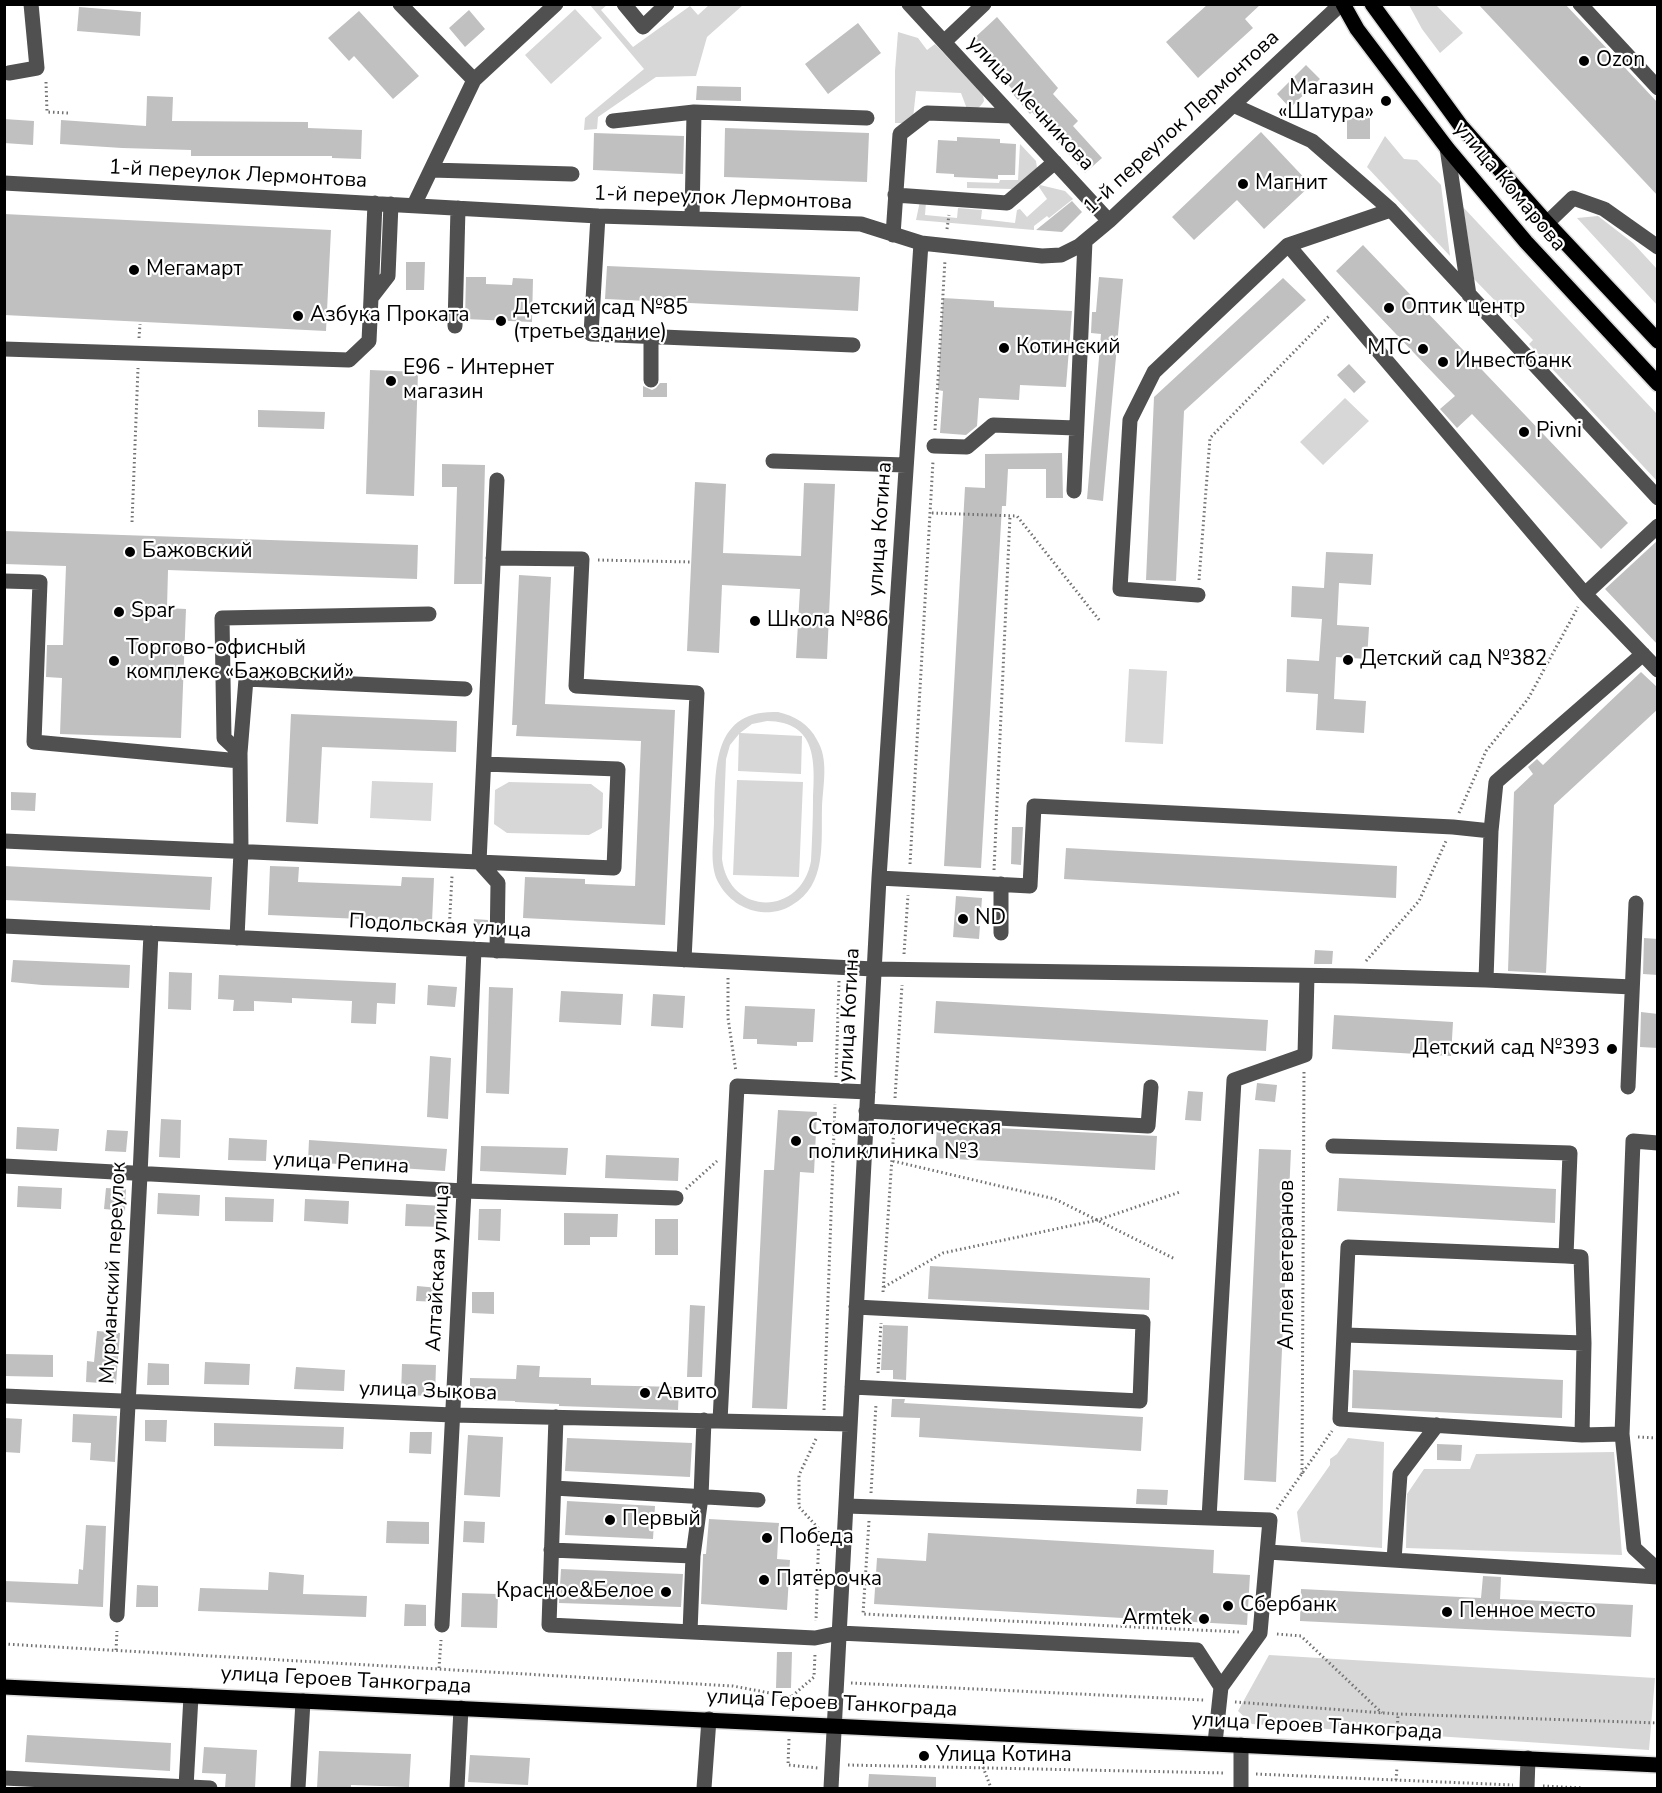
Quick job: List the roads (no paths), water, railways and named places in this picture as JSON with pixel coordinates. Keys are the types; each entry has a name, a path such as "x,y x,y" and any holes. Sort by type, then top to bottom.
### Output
{"main road":[{"name":"улица Комарова","path":"1342,4 1357,29 1447,148 1526,242 1658,384"},
{"name":"улица Комарова","path":"1372,4 1461,126 1547,223 1658,341"},
{"name":"улица Героев Танкограда","path":"4,1687 1658,1765"}],"street":[{"path":"9,73 37,68 31,4"},
{"path":"400,4 474,80"},
{"path":"414,205 474,80 556,4"},
{"path":"624,4 643,27 667,4"},
{"name":"улица Мечникова","path":"909,4 1109,221"},
{"name":"1-й переулок Лермонтова","path":"4,183 598,216 861,225 921,243 1042,256 1061,255 1085,241 1109,221 1342,4"},
{"path":"1580,4 1658,88"},
{"path":"944,42 980,6"},
{"path":"1233,105 1312,141 1391,210 1658,498"},
{"path":"692,219 694,112"},
{"path":"613,121 694,112 867,118"},
{"path":"892,235 900,134 927,113 1012,116"},
{"path":"1447,148 1469,295"},
{"path":"895,195 1007,203 1055,162"},
{"path":"431,170 572,174"},
{"path":"1547,223 1573,198 1604,209 1657,247"},
{"path":"4,349 348,360 369,341 375,203"},
{"path":"371,298 388,276 391,204"},
{"path":"455,326 458,208"},
{"path":"1198,595 1120,588 1130,420 1154,372 1288,244 1391,210"},
{"path":"598,216 591,334 853,345"},
{"path":"1074,491 1085,241"},
{"name":"улица Котина","path":"831,1788 879,878 921,243"},
{"path":"1288,244 1585,594 1658,670"},
{"path":"651,337 651,380"},
{"path":"934,446 967,447 993,425 1076,428"},
{"path":"773,461 906,465"},
{"path":"497,480 479,862 498,883 497,951"},
{"path":"1585,594 1658,526"},
{"path":"493,558 582,560 576,686 697,693 684,960"},
{"path":"4,581 40,582 34,742 240,757"},
{"path":"240,757 224,738 222,618 429,614"},
{"path":"1486,980 1491,831 1496,782 1643,654"},
{"path":"237,938 241,851 240,757 246,679 465,690"},
{"path":"4,841 614,868 618,770 484,764"},
{"path":"879,878 1030,886 1034,806 1453,827 1491,831"},
{"path":"997,884 1000,933"},
{"path":"1628,1087 1636,903"},
{"name":"Подольская улица","path":"4,926 840,968 1353,976 1632,987"},
{"name":"Мурманский переулок","path":"117,1615 150,933"},
{"name":"Алтайская улица","path":"442,1625 474,949"},
{"path":"1209,1518 1234,1080 1305,1055 1307,976"},
{"path":"720,1421 738,1086 867,1092"},
{"path":"866,1111 1148,1126 1151,1087"},
{"path":"1658,1143 1634,1141 1622,1434 1634,1548 1658,1570"},
{"path":"1333,1146 1570,1153 1566,1256"},
{"name":"улица Репина","path":"4,1166 464,1191 676,1198"},
{"path":"1582,1435 1584,1343 1581,1257 1348,1247 1340,1419 1582,1435 1622,1434"},
{"path":"852,1387 1140,1401 1143,1322 856,1307"},
{"path":"1345,1335 1584,1343"},
{"name":"улица Зыкова","path":"4,1396 453,1414 850,1424"},
{"path":"556,1417 549,1625 815,1638 839,1633 1197,1650 1220,1694"},
{"path":"690,1632 693,1556 701,1497 704,1420"},
{"path":"1394,1560 1400,1474 1437,1425"},
{"path":"554,1488 758,1500"},
{"path":"846,1506 1270,1520 1260,1634 1220,1694 1215,1743"},
{"path":"551,1550 693,1556"},
{"path":"1268,1552 1658,1577"},
{"path":"186,1787 191,1696"},
{"path":"298,1788 303,1701"},
{"path":"457,1788 461,1708"},
{"path":"704,1788 709,1719"},
{"path":"1241,1745 1241,1781"},
{"path":"1527,1787 1528,1758"},
{"path":"4,1778 76,1785 210,1788"}],"place":[{"name":"Ozon","path":"1584,61"},
{"name":"Магазин «Шатура»","path":"1386,101"},
{"name":"Магнит","path":"1243,184"},
{"name":"Мегамарт","path":"134,270"},
{"name":"Оптик центр","path":"1389,308"},
{"name":"Азбука Проката","path":"298,316"},
{"name":"Детский сад №85 (третье здание)","path":"501,321"},
{"name":"Котинский","path":"1004,348"},
{"name":"МТС","path":"1423,349"},
{"name":"Инвестбанк","path":"1443,362"},
{"name":"Е96 - Интернет магазин","path":"391,381"},
{"name":"Pivni","path":"1524,432"},
{"name":"Бажовский","path":"130,552"},
{"name":"Spar","path":"119,612"},
{"name":"Школа №86","path":"755,621"},
{"name":"Детский сад №382","path":"1348,660"},
{"name":"Торгово-офисный комплекс «Бажовский»","path":"114,661"},
{"name":"ND","path":"963,919"},
{"name":"Детский сад №393","path":"1612,1049"},
{"name":"Стоматологическая поликлиника №3","path":"796,1141"},
{"name":"Авито","path":"645,1393"},
{"name":"Первый","path":"610,1520"},
{"name":"Победа","path":"767,1538"},
{"name":"Пятёрочка","path":"764,1580"},
{"name":"Красное&Белое","path":"666,1592"},
{"name":"Сбербанк","path":"1228,1606"},
{"name":"Пенное место","path":"1447,1612"},
{"name":"Armtek","path":"1204,1619"},
{"name":"Улица Котина","path":"924,1756"}]}
